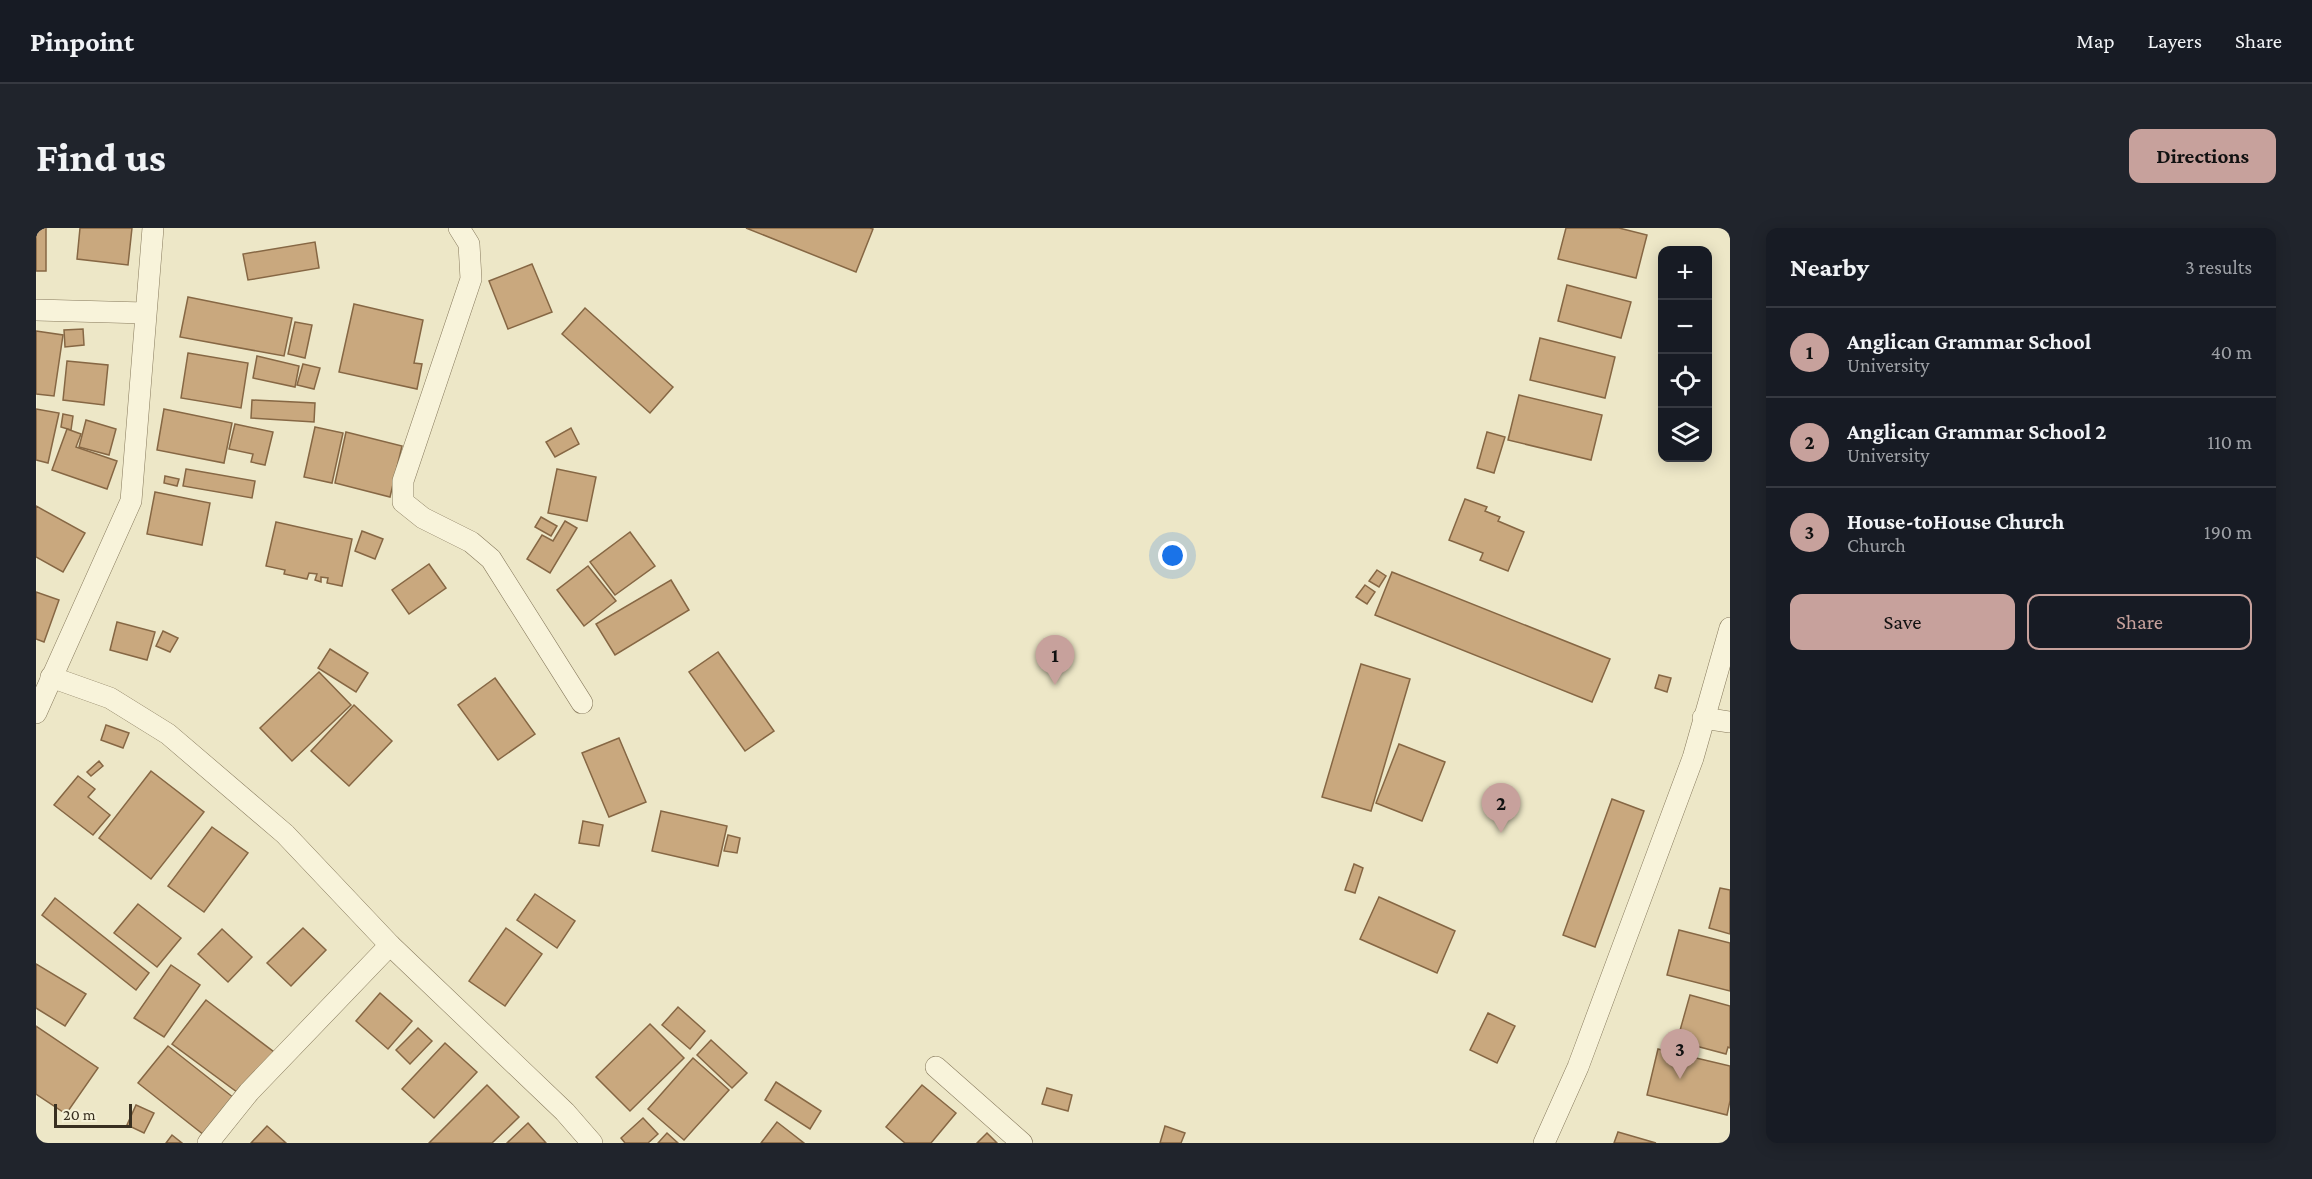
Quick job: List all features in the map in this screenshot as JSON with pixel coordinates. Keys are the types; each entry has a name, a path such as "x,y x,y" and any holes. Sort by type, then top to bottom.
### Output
{"street":[{"path":"36,713 131,501 153,228"},
{"path":"459,228 469,244 471,279 403,481 403,502 423,518 471,542 491,559 582,703"},
{"path":"36,310 145,313"},
{"path":"1544,1143 1582,1056 1693,758 1730,628"},
{"path":"51,678 110,698 168,734 285,834 390,945 565,1112 592,1143"},
{"path":"1703,718 1730,722"},
{"path":"208,1143 249,1092 390,945"},
{"path":"936,1067 1022,1143"}],"building":[{"path":"36,228 46,228 46,271 36,271"},
{"path":"80,228 132,228 128,265 77,259"},
{"path":"746,228 870,228 873,229 856,272"},
{"path":"1566,228 1619,228 1647,235 1636,278 1558,259"},
{"path":"315,242 319,268 248,280 243,254"},
{"path":"532,264 552,312 508,329 489,281"},
{"path":"1567,285 1631,302 1621,338 1558,321"},
{"path":"188,297 292,318 284,356 180,337"},
{"path":"354,304 423,320 414,363 422,364 417,389 339,372"},
{"path":"585,308 673,387 650,413 562,334"},
{"path":"295,322 312,325 305,358 288,354"},
{"path":"83,329 84,345 65,347 64,330"},
{"path":"36,331 63,335 54,396 36,394"},
{"path":"1540,338 1615,357 1605,398 1530,380"},
{"path":"188,353 248,363 241,408 181,398"},
{"path":"257,356 299,366 295,387 253,378"},
{"path":"67,361 108,365 104,405 63,400"},
{"path":"303,364 320,368 314,389 297,385"},
{"path":"1519,395 1602,415 1591,460 1508,440"},
{"path":"252,400 315,403 314,422 251,418"},
{"path":"36,409 59,413 48,463 36,460"},
{"path":"164,409 232,423 224,463 157,450"},
{"path":"63,414 73,416 71,430 61,427"},
{"path":"86,420 116,429 109,455 79,447"},
{"path":"235,424 273,432 265,465 251,462 253,454 229,449"},
{"path":"315,427 343,433 332,483 304,477"},
{"path":"571,428 579,444 555,457 546,442"},
{"path":"67,429 81,434 76,447 117,461 107,489 52,470"},
{"path":"346,432 402,446 390,497 335,483"},
{"path":"1487,432 1505,437 1494,473 1477,468"},
{"path":"186,469 255,481 252,498 183,486"},
{"path":"557,469 596,477 587,521 548,513"},
{"path":"165,476 179,479 177,486 164,483"},
{"path":"155,492 210,503 202,545 147,534"},
{"path":"1465,499 1487,507 1485,511 1500,517 1498,521 1524,532 1508,571 1480,560 1483,553 1449,540"},
{"path":"36,506 85,533 63,572 36,557"},
{"path":"541,517 557,526 551,536 535,527"},
{"path":"565,521 577,528 550,573 527,559 542,535 553,541"},
{"path":"276,522 352,539 342,586 327,583 328,578 321,577 321,582 315,580 317,574 309,573 307,579 284,574 285,570 266,566"},
{"path":"362,531 383,539 375,559 355,551"},
{"path":"630,532 655,566 615,595 590,562"},
{"path":"429,564 446,588 409,614 392,590"},
{"path":"588,566 616,601 584,626 557,590"},
{"path":"1377,570 1386,576 1379,587 1369,581"},
{"path":"1392,572 1610,659 1592,702 1375,615"},
{"path":"671,580 689,610 615,655 596,624"},
{"path":"1365,585 1375,592 1367,604 1356,597"},
{"path":"36,592 59,600 44,642 36,639"},
{"path":"117,622 155,632 147,660 110,650"},
{"path":"163,631 178,638 170,652 156,646"},
{"path":"330,649 368,673 356,692 318,668"},
{"path":"718,652 774,731 745,751 689,672"},
{"path":"1361,664 1410,679 1371,811 1322,797"},
{"path":"319,672 351,705 292,761 260,728"},
{"path":"1659,675 1671,678 1667,692 1655,688"},
{"path":"495,678 535,734 498,760 458,705"},
{"path":"354,705 392,741 349,786 311,751"},
{"path":"106,725 129,733 123,748 101,740"},
{"path":"619,738 646,802 609,817 582,753"},
{"path":"1399,744 1445,762 1422,821 1376,803"},
{"path":"99,761 103,766 91,776 87,772"},
{"path":"151,771 204,812 151,879 99,838"},
{"path":"78,776 95,789 88,797 110,815 93,835 54,805"},
{"path":"1612,799 1644,811 1595,947 1563,935"},
{"path":"661,811 727,826 718,866 652,851"},
{"path":"583,821 603,825 599,846 579,843"},
{"path":"212,827 248,853 204,912 168,886"},
{"path":"728,835 740,838 737,853 724,851"},
{"path":"1354,864 1363,868 1355,893 1345,890"},
{"path":"1720,888 1730,890 1730,934 1709,928"},
{"path":"535,894 575,921 557,948 517,920"},
{"path":"1379,897 1455,931 1437,973 1360,939"},
{"path":"55,898 149,973 136,990 42,915"},
{"path":"138,904 181,938 157,967 114,933"},
{"path":"303,928 326,950 291,986 267,963"},
{"path":"506,928 542,954 505,1006 469,981"},
{"path":"222,929 252,957 228,982 198,954"},
{"path":"1679,930 1730,943 1730,991 1667,975"},
{"path":"36,964 86,994 65,1026 36,1008"},
{"path":"171,965 200,985 164,1037 134,1018"},
{"path":"380,993 412,1021 388,1049 356,1021"},
{"path":"1690,995 1730,1006 1730,1048 1728,1047 1726,1054 1677,1041"},
{"path":"206,1000 274,1052 241,1095 172,1044"},
{"path":"678,1007 705,1031 690,1049 662,1025"},
{"path":"1488,1013 1515,1026 1497,1063 1470,1050"},
{"path":"650,1024 684,1058 630,1111 596,1077"},
{"path":"36,1026 98,1068 66,1114 36,1094"},
{"path":"418,1028 432,1041 410,1064 396,1050"},
{"path":"711,1040 747,1073 732,1088 697,1055"},
{"path":"445,1043 477,1072 434,1118 402,1089"},
{"path":"168,1046 234,1098 204,1135 138,1083"},
{"path":"1658,1049 1730,1066 1730,1101 1727,1115 1647,1095"},
{"path":"693,1058 729,1090 684,1140 648,1109"},
{"path":"776,1082 821,1111 810,1129 765,1100"},
{"path":"487,1085 519,1117 492,1143 429,1143"},
{"path":"922,1085 956,1113 931,1143 905,1143 886,1127"},
{"path":"1047,1088 1072,1095 1068,1111 1042,1104"},
{"path":"136,1105 154,1113 144,1133 127,1125"},
{"path":"643,1118 658,1134 648,1143 625,1143 621,1138"},
{"path":"777,1122 804,1143 761,1143"},
{"path":"528,1123 546,1143 507,1143"},
{"path":"267,1126 286,1143 251,1143"},
{"path":"1165,1126 1185,1133 1181,1143 1160,1143"},
{"path":"1618,1132 1656,1143 1614,1143"},
{"path":"667,1133 678,1143 658,1143"},
{"path":"987,1133 997,1143 977,1143"},
{"path":"172,1135 182,1143 166,1143"}],"place":[{"name":"Anglican Grammar School","path":"1055,685"},
{"name":"Anglican Grammar School 2","path":"1501,833"},
{"name":"House-toHouse Church","path":"1680,1079"}]}
